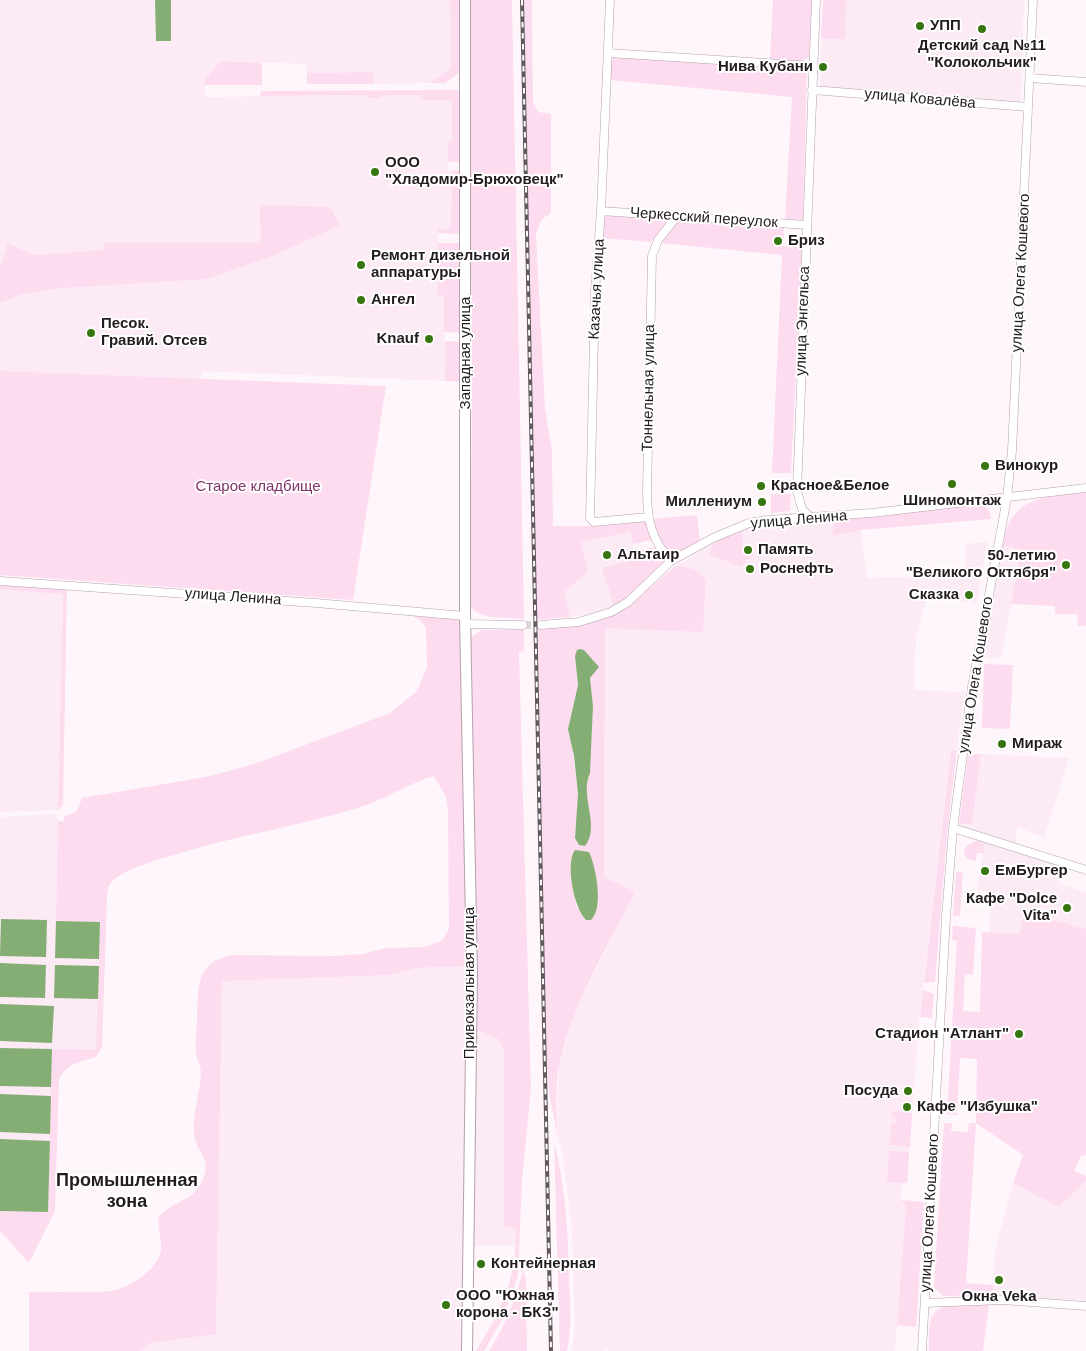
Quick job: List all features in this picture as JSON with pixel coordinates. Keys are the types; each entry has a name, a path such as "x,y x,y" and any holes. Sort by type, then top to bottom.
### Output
{"main road":[{"name":"Западная улица","path":"465,0 466,620"},
{"name":"Привокзальная улица","path":"466,620 472,973 467,1351"}],"street":[{"name":"Казачья улица","path":"610,0 601,212 595,292 590,518 594,522 648,517"},
{"name":"улица Энгельса","path":"811,518 802,509 797,491 816,0"},
{"name":"улица Олега Кошевого","path":"922,1351 944,938 953,828 976,661 1007,498 1013,438 1032,0"},
{"path":"608,53 813,66"},
{"path":"1030,78 1086,82"},
{"name":"улица Ковалёва","path":"812,90 1028,107"},
{"name":"Черкесский переулок","path":"601,212 807,225"},
{"name":"Тоннельная улица","path":"671,561 658,546 648,517 652,256 658,240 676,216"},
{"name":"улица Ленина","path":"541,625 579,622 612,612 627,602 671,561 738,526 767,520 811,518 1086,488"},
{"name":"улица Ленина","path":"0,581 523,625"},
{"path":"953,828 1086,870"},
{"path":"926,1303 1003,1300 1086,1306"}],"shaded area":[{"path":"0,0 450,0 451,69 429,83 373,84 372,72 307,73 306,64 221,61 205,79 205,97 368,95 367,98 383,95 422,95 424,100 452,100 452,140 448,142 448,170 452,170 451,225 449,229 438,229 438,295 444,295 445,381 202,371 201,379 0,371 0,303 3,301 19,295 61,288 261,243 105,243 103,250 34,255 9,243 0,267"},
{"path":"155,0 171,0 171,41 156,41"},
{"path":"823,0 1024,0 1021,104 820,88"},
{"path":"834,519 833,536 861,530 867,578 931,576 933,569 966,567 965,544 987,542 977,603 927,596 916,637 914,690 964,692 957,750 951,750 920,1011 907,1183 902,1183 901,1200 906,1206 895,1351 609,1351 607,1348 603,1351 572,1351 575,1324 572,1231 563,1157 557,1134 559,1065 574,1014 635,892 604,877 605,627 703,631 706,579 696,570 674,567 721,538 753,526"},
{"path":"630,532 636,559 602,568 614,606 600,612 570,617 564,592 588,572 581,542"},
{"path":"1002,545 1021,548 1001,658 981,657"},
{"path":"0,589 63,593 58,810 0,812"},
{"path":"577,650 584,650 599,667 590,678 593,706 590,773 587,791 591,829 585,846 579,845 575,838 578,794 574,756 568,729 578,685 575,656"},
{"path":"981,754 1069,758 1044,838 1017,827 1016,844 959,827 959,824 972,824"},
{"path":"54,814 58,820 56,920 100,922 96,1051 52,1050 48,1212 0,1211 0,817"},
{"path":"984,842 1064,866 1059,884 1086,892 1086,929 1025,914 1019,934 989,933 992,893 977,890"},
{"path":"575,850 589,852 594,867 598,897 595,914 591,920 586,920 582,914 572,886 571,865"},
{"path":"1,919 47,920 46,957 0,956"},
{"path":"56,921 100,922 99,959 55,958"},
{"path":"0,963 46,965 45,998 0,997"},
{"path":"55,965 99,966 98,999 54,998"},
{"name":"ООО \"Южная корона - БКЗ\"","path":"467,966 461,1351 141,1351 150,1343 216,1334 222,981 391,975 415,968"},
{"path":"0,1004 54,1006 52,1043 0,1041"},
{"path":"476,1029 498,1039 504,1050 504,1227 516,1228 516,1246 473,1246"},
{"path":"0,1048 52,1049 51,1087 0,1086"},
{"path":"0,1094 51,1096 50,1134 0,1132"},
{"path":"0,1139 50,1141 48,1212 0,1211"},
{"path":"1086,1181 1086,1301 992,1295 995,1250 1013,1183 1059,1207"}],"green space":[{"path":"450,0 460,0 460,72 445,83 429,83 451,69"},
{"path":"469,0 512,0 524,619 486,616 473,609 470,604 472,385"},
{"path":"524,0 532,0 533,103 538,112 551,114 551,213 542,219 536,234 545,409 552,450 553,526 592,526 645,520 651,540 633,544 630,532 581,542 588,572 564,592 570,617 537,620"},
{"path":"773,0 812,0 809,57 802,62 770,59"},
{"path":"823,0 846,0 845,39 821,38"},
{"path":"610,56 804,69 807,71 803,220 785,219 792,97 610,80"},
{"path":"221,61 262,63 262,85 205,85 205,79"},
{"path":"373,72 373,84 307,84 307,73"},
{"path":"462,90 462,162 448,162 448,142 452,140 452,100 424,100 421,95 383,95 380,98 367,98 367,95 260,96 261,91"},
{"path":"452,170 463,171 462,234 438,233 438,229 449,229 451,225"},
{"path":"260,205 330,207 340,225 270,257 206,279 61,288 19,295 0,303 0,267 8,243 34,255 103,250 105,243 261,243"},
{"path":"604,215 669,219 651,242 602,238"},
{"path":"678,219 784,226 783,246 802,247 791,473 772,473 782,255 660,243"},
{"path":"438,243 462,243 462,333 444,332 444,295 438,295"},
{"path":"445,341 462,342 463,382 445,381"},
{"name":"Старое кладбище","path":"0,371 386,386 353,600 0,575"},
{"path":"1086,492 1086,626 1078,626 1077,614 1055,614 1055,606 1011,604 1021,549 1002,545 1013,516 1032,502 1043,498"},
{"path":"771,494 791,494 790,511 771,513"},
{"path":"981,504 989,510 991,519 861,530 833,536 834,519"},
{"path":"697,515 700,541 672,557 662,547 650,519"},
{"path":"742,529 743,554 754,554 740,566 710,555 713,545 717,541"},
{"path":"654,547 665,562 630,596 614,606 602,568 636,559 635,552"},
{"path":"680,566 696,570 706,579 703,632 605,628 604,877 635,892 584,993 567,1035 557,1076 557,1134 549,1092 545,1037 538,628 583,624 614,614 640,596 674,567","holes":["575,656 591,658 596,663 590,678 593,706 590,773 587,788 590,825 589,832 575,838 578,794 569,723 578,685","572,872 595,916 591,920 586,920 576,905"]},
{"path":"0,585 67,589 63,805 58,810 63,594 0,589"},
{"path":"408,614 459,619 462,625 467,966 415,968 391,975 222,981 216,1334 150,1343 141,1351 29,1351 29,1292 110,1291 124,1287 140,1278 157,1261 160,1254 159,1216 191,1195 197,1190 201,1182 206,1167 194,1134 195,1112 201,1073 196,1054 197,1006 201,977 211,963 232,955 334,956 362,954 386,948 424,947 443,940 449,928 448,811 446,797 434,776 357,808 177,854 138,866 114,879 107,893 102,1047 96,1057 70,1066 59,1079 55,1211 29,1263 0,1231 0,1211 48,1212 52,1049 96,1050 100,922 56,921 58,820 63,822 64,817 77,811 82,798 211,776 257,763 390,713 417,691 427,667 426,628 420,620"},
{"path":"524,629 524,651 519,652 531,1088 522,1181 518,1276 503,1318 484,1351 476,1351 501,1307 506,1293 514,1264 516,1228 504,1227 504,1050 498,1039 476,1029 471,637 482,630"},
{"path":"984,664 1013,665 1010,729 982,728"},
{"path":"951,750 957,750 947,833 935,982 924,983"},
{"path":"968,754 981,754 972,824 959,824"},
{"path":"978,840 984,842 983,853 977,853 976,861 968,859 964,854 966,846"},
{"path":"956,872 963,872 960,916 953,916"},
{"name":"Стадион \"Атлант\"","path":"1025,913 1086,929 1086,1155 1081,1156 1074,1171 1086,1176 1086,1181 1059,1207 1013,1183 1023,1155 976,1123 977,1059 960,1058 957,1115 947,1114 957,941 952,940 953,926 976,928 973,975 965,974 963,1011 980,1012 982,932 1019,934"},
{"path":"923,990 934,994 932,1018 920,1017"},
{"path":"892,1111 912,1113 910,1147 890,1145 891,1123 896,1123 897,1119 892,1118"},
{"path":"944,1123 952,1123 951,1131 968,1132 969,1123 976,1123 966,1283 993,1285 992,1295 944,1296 934,1288"},
{"path":"554,1142 564,1193 567,1227 570,1333 567,1351 560,1351"},
{"path":"889,1151 909,1152 907,1183 887,1182"},
{"path":"901,1200 924,1202 916,1327 897,1325 906,1206"},
{"path":"523,1269 526,1280 527,1351 489,1351 510,1312"},
{"path":"956,1304 989,1304 983,1351 929,1351 931,1319 940,1308"}],"tunnel":[{"path":"523,625 541,625"}],"railway":[{"path":"522,0 551,1351"}],"place":[{"name":"УПП","path":"920,26"},
{"name":"Детский сад №11 \"Колокольчик\"","path":"982,29"},
{"name":"Нива Кубани","path":"823,67"},
{"name":"ООО \"Хладомир-Брюховецк\"","path":"375,172"},
{"name":"Бриз","path":"778,241"},
{"name":"Ремонт дизельной аппаратуры","path":"361,265"},
{"name":"Ангел","path":"361,300"},
{"name":"Песок. Гравий. Отсев","path":"91,333"},
{"name":"Knauf","path":"429,339"},
{"name":"Винокур","path":"985,466"},
{"name":"Шиномонтаж","path":"952,484"},
{"name":"Красное&Белое","path":"761,486"},
{"name":"Миллениум","path":"762,502"},
{"name":"Память","path":"748,550"},
{"name":"Альтаир","path":"607,555"},
{"name":"50-летию \"Великого Октября\"","path":"1066,565"},
{"name":"Роснефть","path":"750,569"},
{"name":"Сказка","path":"969,595"},
{"name":"Мираж","path":"1002,744"},
{"name":"ЕмБургер","path":"985,871"},
{"name":"Кафе \"Dolce Vita\"","path":"1067,908"},
{"name":"Стадион \"Атлант\"","path":"1019,1034"},
{"name":"Посуда","path":"908,1091"},
{"name":"Кафе \"Избушка\"","path":"907,1107"},
{"name":"Контейнерная","path":"481,1264"},
{"name":"Окна Veka","path":"999,1280"},
{"name":"ООО \"Южная корона - БКЗ\"","path":"446,1305"}],"district":[{"name":"Промышленная зона","path":"127,1191"}]}
